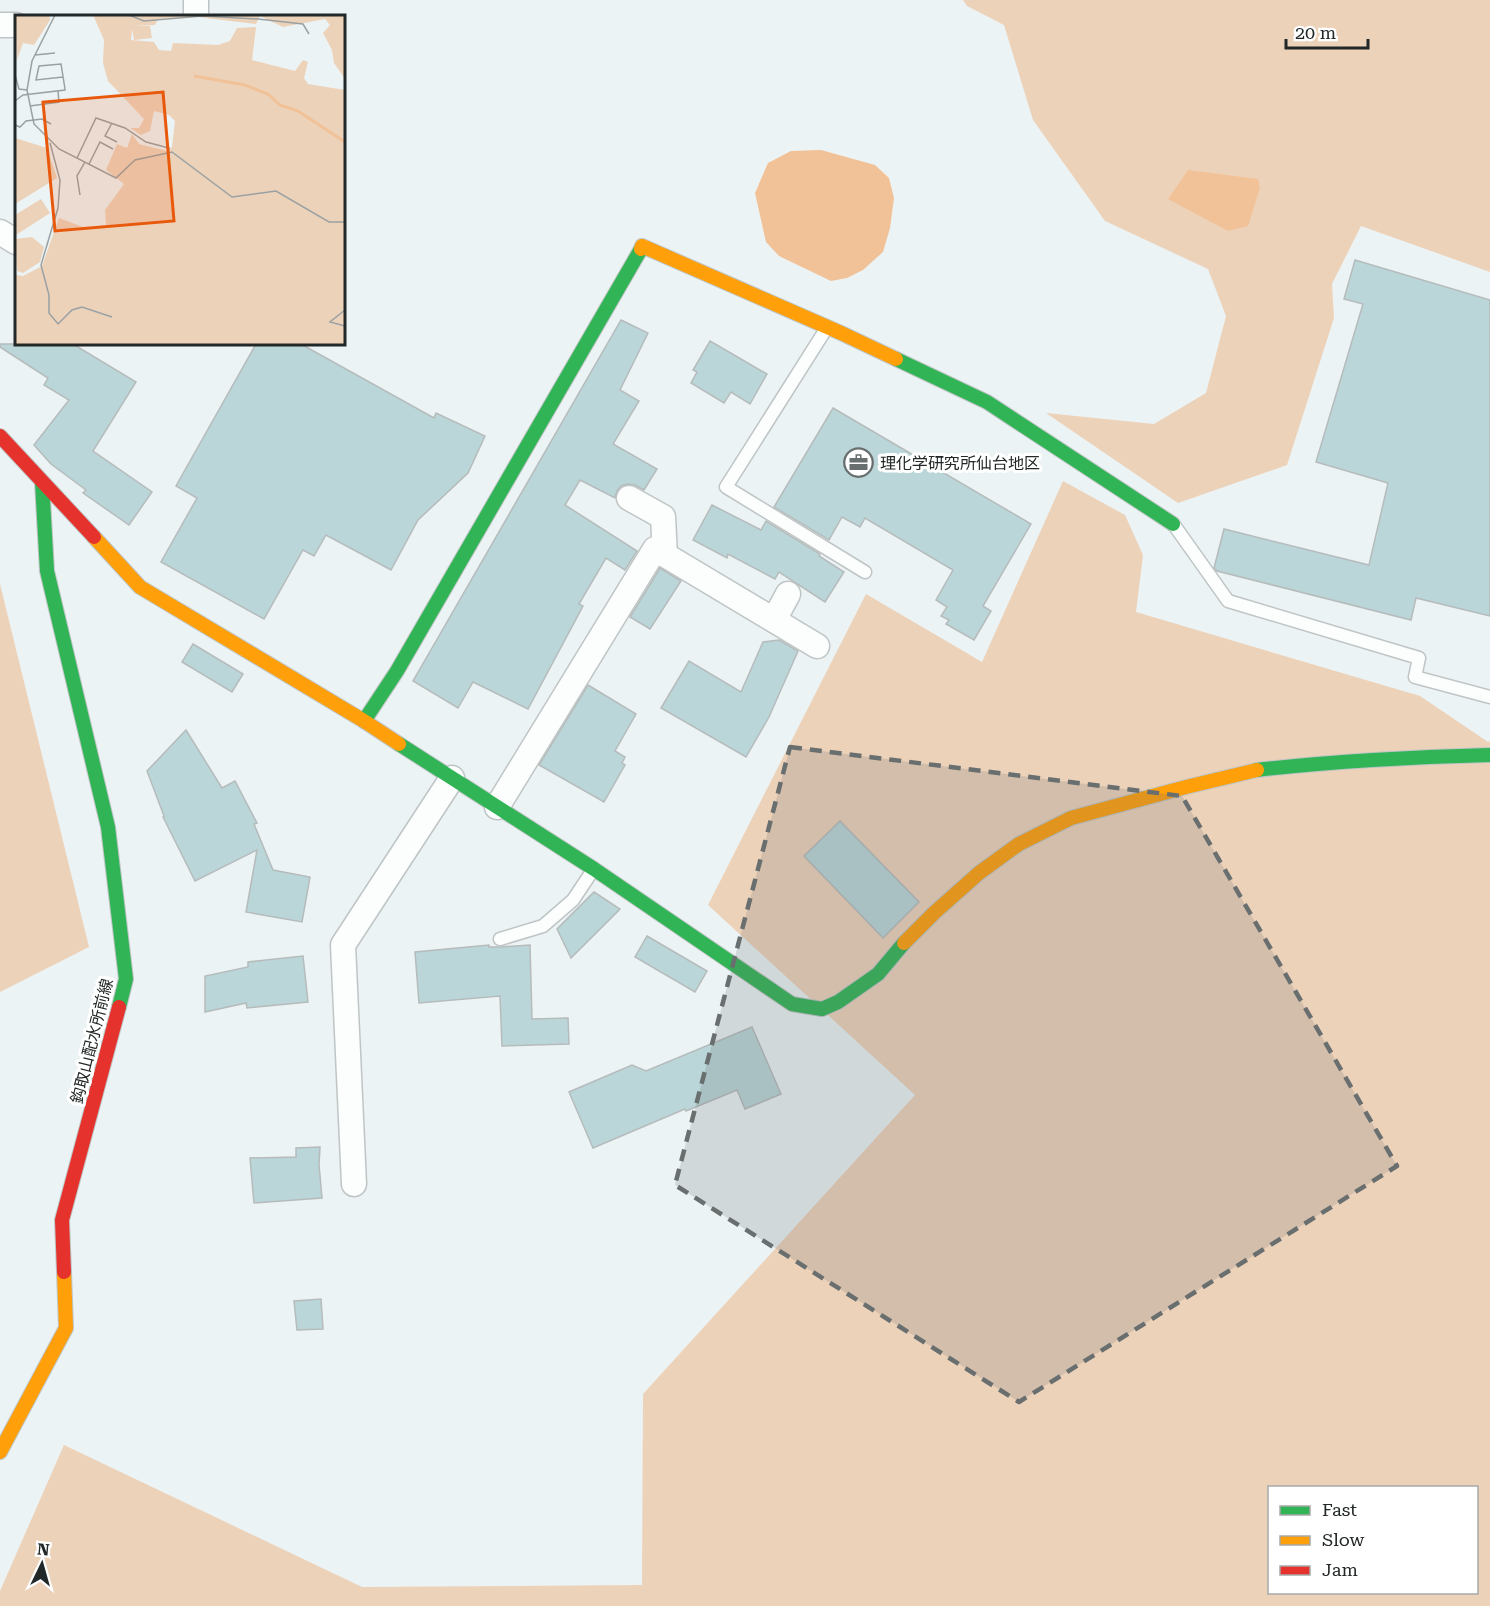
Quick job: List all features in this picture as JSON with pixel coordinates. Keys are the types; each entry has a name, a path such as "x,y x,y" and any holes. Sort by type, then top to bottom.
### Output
{"street":[{"path":"0,232 15,241"},
{"path":"364,721 397,672 642,246 827,327 987,402 1173,524"},
{"path":"0,436 140,587 364,721 594,869 792,1004 822,1009 838,1002 878,974 899,948 934,912 979,873 1019,844 1071,818 1258,770 1416,757 1490,756"},
{"name":"鈎取山配水所前線","path":"0,1452 66,1328 62,1220 126,979 108,827 47,571 42,482"},
{"path":"628,498 663,517 665,555"},
{"path":"497,807 656,549 817,646"},
{"path":"774,620 788,594"},
{"path":"354,1184 343,945 453,778"}],"lane":[{"path":"827,327 726,487 865,572"},
{"path":"1173,524 1228,601 1419,658 1415,677 1490,697"},
{"path":"500,939 543,926 573,900 594,869"}],"highlighted area":[{"path":"790,747 1182,796 1397,1166 1019,1402 675,1185"}],"shaded area":[{"path":"963,0 1490,0 1490,272 1361,226 1332,284 1334,318 1287,465 1178,503 1046,413 1154,424 1206,393 1226,316 1208,269 1105,221 1033,120 1004,25 967,6"},
{"path":"821,150 875,165 889,178 894,198 890,228 883,252 863,270 847,278 831,281 779,256 766,242 755,193 768,163 791,151"},
{"path":"1188,170 1258,179 1260,188 1248,226 1228,231 1168,199"},
{"path":"1063,481 1125,515 1143,555 1136,612 1420,696 1488,742 1490,741 1490,1606 0,1606 0,1591 64,1445 362,1587 642,1585 643,1394 915,1095 708,905 866,594 982,662"},
{"path":"0,584 89,947 0,992"}],"building":[{"path":"1355,260 1490,300 1490,616 1416,598 1411,620 1217,571 1214,568 1224,529 1369,565 1388,483 1316,462 1363,304 1344,299"},
{"path":"621,320 648,333 620,390 639,401 613,444 657,469 644,490 628,484 621,486 615,498 580,480 565,505 637,551 625,570 606,558 579,604 583,606 528,709 473,682 458,708 413,681"},
{"path":"710,341 767,374 750,404 731,392 724,403 691,383 697,372 693,370"},
{"path":"0,344 75,345 136,382 93,451 152,492 129,525 83,493 86,490 51,464 34,445 69,400 44,385 48,378 0,347"},
{"path":"255,345 303,345 434,418 436,413 485,436 468,473 418,520 391,570 326,535 314,556 303,550 264,619 161,562 197,498 176,486"},
{"path":"833,408 1031,524 983,606 991,611 974,640 946,624 949,620 941,616 947,607 936,600 953,570 865,518 860,527 842,517 829,540 774,507"},
{"path":"712,505 761,530 766,521 820,554 819,556 844,572 825,602 779,572 775,579 728,554 727,558 693,540"},
{"path":"660,568 681,581 650,629 630,617"},
{"path":"779,640 798,651 769,717 746,757 661,708 689,661 741,692 763,642"},
{"path":"193,644 243,674 232,692 182,662"},
{"path":"588,685 636,714 615,751 625,757 622,763 625,765 604,802 539,765"},
{"path":"186,730 222,788 235,781 257,823 254,824 273,870 310,877 302,922 246,912 257,850 195,881 163,817 147,771"},
{"path":"840,821 919,902 883,938 804,856"},
{"path":"594,892 620,909 571,958 557,929"},
{"path":"647,936 707,971 695,992 635,957"},
{"path":"489,945 489,947 499,947 530,945 532,1019 568,1018 569,1044 502,1046 500,996 419,1003 415,952"},
{"path":"303,956 308,1002 247,1008 246,1003 205,1012 205,976 248,967 248,962"},
{"path":"752,1027 781,1094 745,1109 737,1090 686,1111 685,1109 593,1148 569,1092 632,1065 646,1071"},
{"path":"320,1147 322,1198 254,1203 250,1158 296,1157 296,1148"},
{"path":"321,1299 323,1329 297,1330 294,1301"}],"traffic: fast":[{"path":"364,721 397,671 641,249"},
{"path":"896,359 987,402 1173,524"},
{"path":"42,482 47,571 108,827 126,979 119,1007"},
{"path":"399,744 594,869 792,1004 822,1009 838,1002 878,974 904,943"},
{"path":"1257,770 1374,760 1490,755"}],"traffic: slow":[{"path":"641,249 642,246 896,359"},
{"path":"94,537 140,587 399,744"},
{"path":"904,943 979,873 1019,844 1071,818 1257,770"},
{"path":"0,1452 66,1328 64,1272"}],"traffic: jam":[{"path":"0,436 94,537"},
{"path":"64,1272 62,1220 119,1007"}],"place":[{"name":"理化学研究所仙台地区","path":"859,463"}]}
